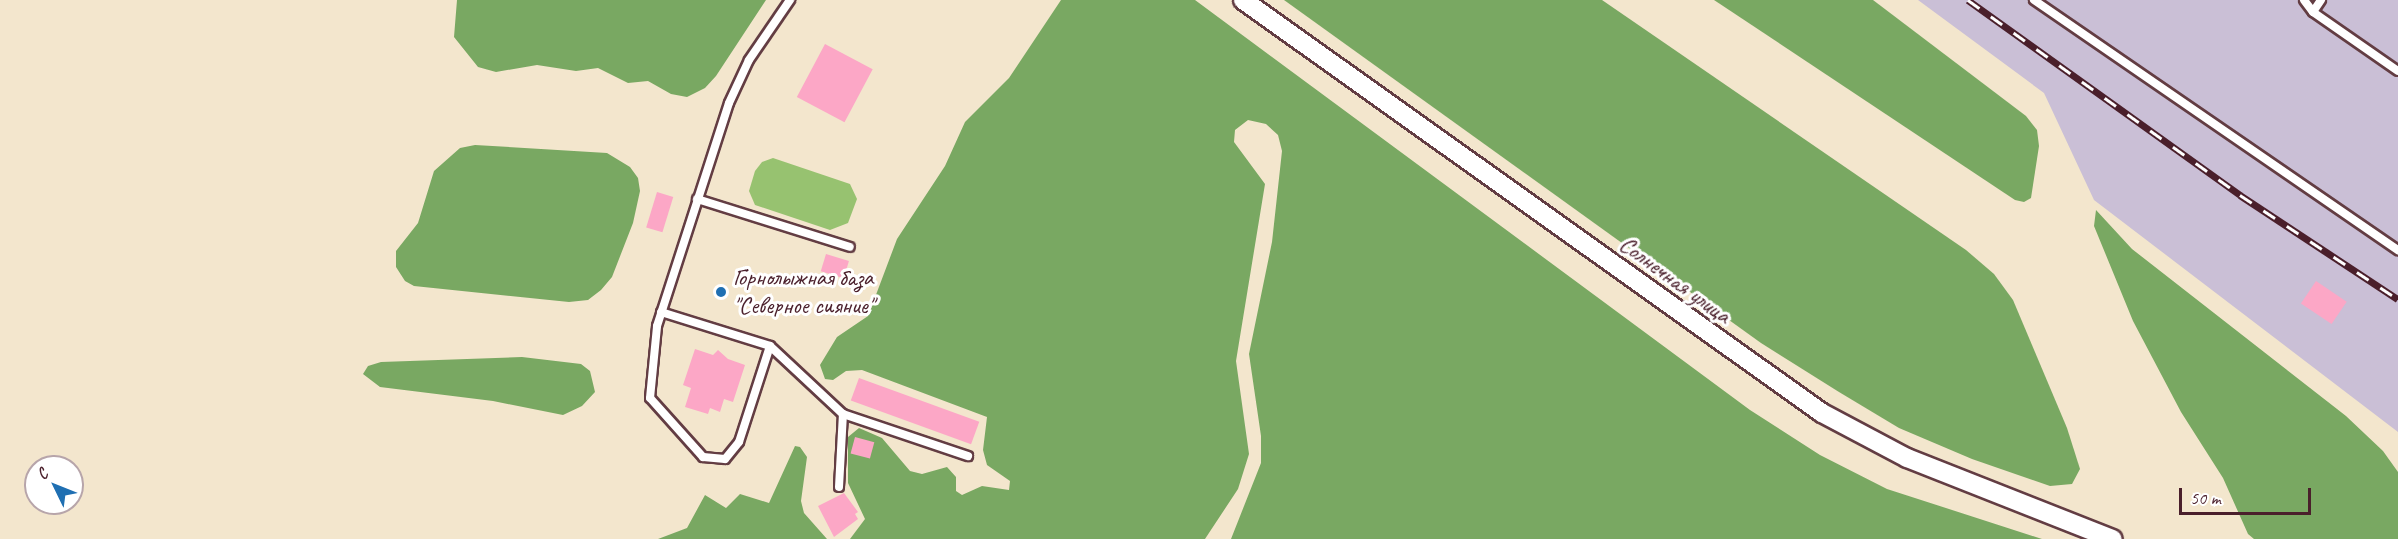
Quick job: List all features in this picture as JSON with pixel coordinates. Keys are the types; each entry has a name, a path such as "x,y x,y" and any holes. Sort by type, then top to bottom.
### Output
{"street":[{"name":"Солнечная улица","path":"1243,0 1822,413 1907,458 2113,539"}],"lane":[{"path":"770,346 740,442 725,459 708,460 657,410 650,398 648,391 661,312 738,80 790,0"},
{"path":"2034,0 2398,250"},
{"path":"2304,0 2313,12 2398,71"},
{"path":"2313,12 2321,0"},
{"path":"697,199 850,247"},
{"path":"661,312 770,346 843,414 968,456"},
{"path":"839,487 843,414"}],"shaded area":[{"path":"1918,0 2398,0 2398,432 2094,200 2044,93"}],"green space":[{"path":"457,0 766,0 716,76 705,88 687,97 671,94 648,81 628,83 598,68 576,71 537,65 496,72 478,67 454,37"},
{"path":"1061,0 1195,0 1750,410 1820,455 1887,489 2042,539 1231,539 1261,463 1261,436 1249,354 1272,242 1282,151 1278,135 1266,124 1248,120 1235,130 1234,142 1265,184 1236,361 1249,454 1238,489 1205,539 850,539 865,519 848,483 848,437 859,428 882,438 910,471 922,474 947,467 956,477 956,491 962,495 982,486 1009,490 1010,481 987,465 983,450 987,417 862,370 846,371 833,380 825,379 820,365 837,337 868,316 897,239 945,166 965,122 1009,78"},
{"path":"1284,0 1602,0 1966,250 1994,274 2013,300 2067,428 2080,469 2072,484 2050,486 1972,459 1899,428 1839,392 1761,343"},
{"path":"1714,0 1873,0 2026,116 2037,130 2039,146 2031,198 2024,202 2015,200"},
{"path":"475,145 607,153 630,167 638,178 640,191 633,223 612,277 601,290 588,300 569,302 414,286 405,281 396,267 396,251 418,223 434,171 460,148"},
{"path":"773,158 850,184 857,199 848,223 830,230 755,205 749,191 755,171 762,162"},
{"path":"2096,210 2132,249 2346,416 2383,451 2398,472 2398,539 2254,539 2248,534 2223,478 2181,412 2133,321 2094,226"},
{"path":"522,357 581,364 590,371 595,392 582,406 563,415 493,401 380,387 363,374 368,366 381,362"},
{"path":"795,446 800,447 807,457 801,501 804,513 827,539 658,539 687,528 705,495 726,508 740,494 769,503"}],"building":[{"path":"825,44 873,69 845,122 797,97"},
{"path":"657,192 673,197 662,232 646,227"},
{"path":"826,254 849,261 844,278 821,271"},
{"path":"2316,281 2347,302 2332,324 2301,303"},
{"path":"695,349 713,355 718,350 728,359 745,365 733,402 724,399 720,412 710,408 708,414 685,407 691,388 683,385"},
{"path":"859,378 979,422 971,444 851,401"},
{"path":"855,437 874,442 870,459 851,453"},
{"path":"844,493 858,512 855,514 858,519 834,537 818,506"}],"railway":[{"path":"1968,0 2240,195 2398,299"}],"place":[{"name":"Горнолыжная база \"Северное сияние\"","path":"721,292"}]}
